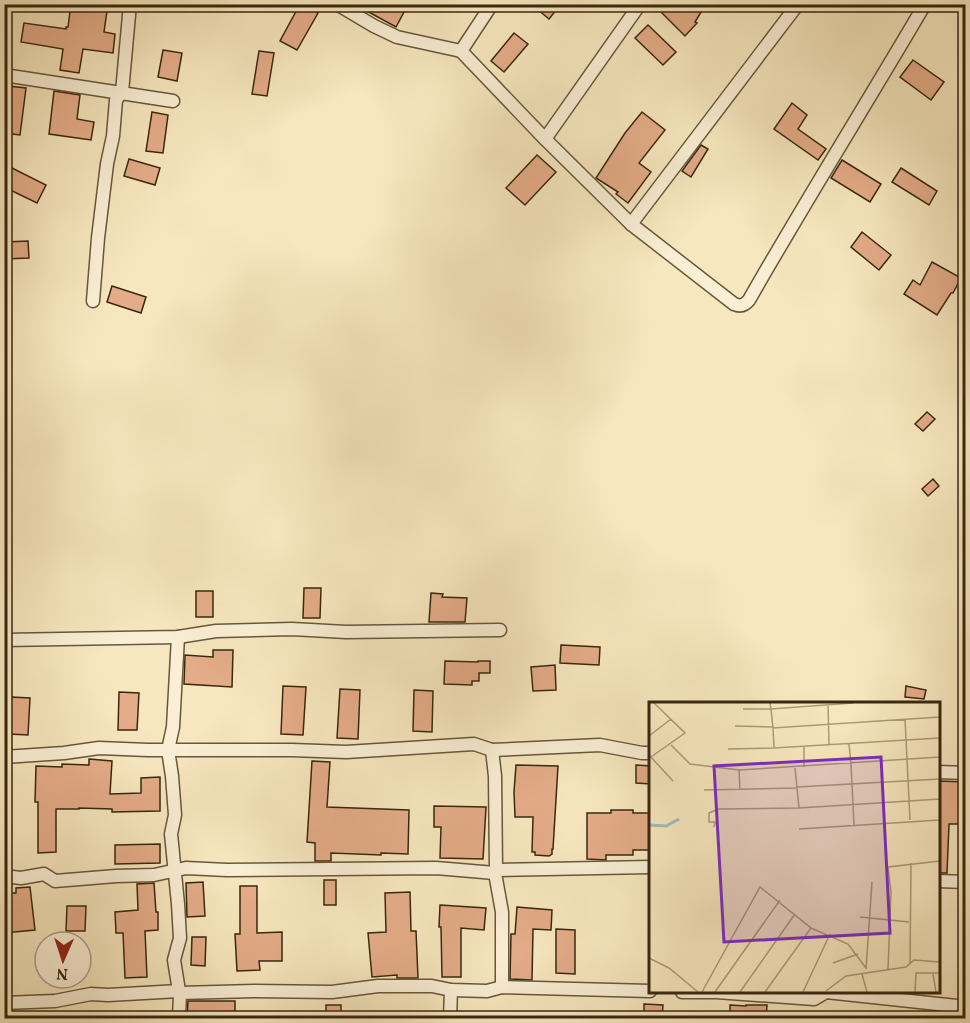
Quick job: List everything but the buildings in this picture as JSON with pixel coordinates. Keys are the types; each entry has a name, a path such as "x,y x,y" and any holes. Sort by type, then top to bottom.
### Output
{"street":[{"path":"93,301 107,164 113,136 116,100 122,92 130,4"},
{"path":"337,4 351,8 374,27 397,37 461,51 631,224 734,304 743,305 925,4"},
{"path":"461,51 492,4"},
{"path":"545,139 640,4"},
{"path":"631,224 798,4"},
{"path":"4,47 5,76 172,101"},
{"path":"4,640 178,637 216,632 292,629 346,632 500,630"},
{"path":"178,637 172,727 168,750 175,815 171,834 180,938 174,960 179,992 179,1018"},
{"path":"4,757 99,748 346,752 474,744 492,750 600,745 649,753"},
{"path":"492,750 495,776 496,871 502,912 502,987"},
{"path":"940,772 966,773"},
{"path":"4,876 21,878 44,874 55,881 154,875 186,868 227,870 436,868 496,871 649,867"},
{"path":"940,881 966,882"},
{"path":"4,1003 55,1001 91,994 332,992 378,986 432,986 451,990 487,991 502,987 649,991"},
{"path":"450,1018 451,990"},
{"path":"730,993 814,999 825,993"},
{"path":"836,993 966,1007"}]}
